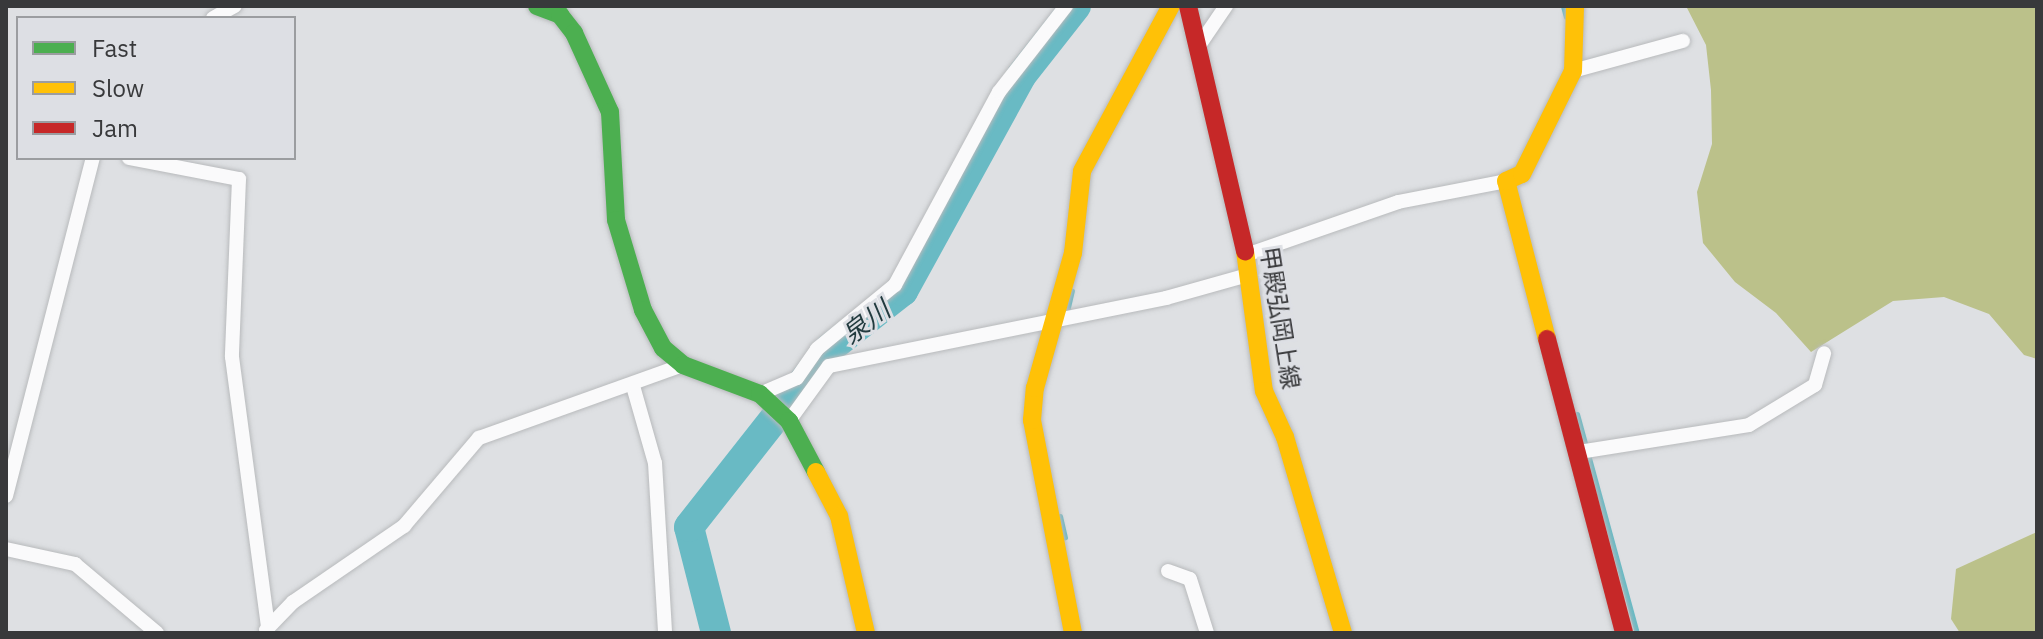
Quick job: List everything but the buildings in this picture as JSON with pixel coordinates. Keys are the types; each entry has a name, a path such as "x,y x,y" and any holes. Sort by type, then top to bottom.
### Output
{"street":[{"path":"217,16 235,6"},
{"path":"537,6 560,15 574,33 610,112 624,251 643,310 663,348 683,365 777,409 839,516 866,633"},
{"path":"777,409 817,349 895,285 999,92 1066,6"},
{"path":"1073,633 1032,420 1064,320 1082,171 1171,6"},
{"name":"甲殿弘岡上線","path":"1188,6 1246,255 1264,391 1285,437 1343,633"},
{"path":"1198,47 1226,6"},
{"path":"1575,6 1573,71 1512,178 1587,450 1624,633"},
{"path":"1573,71 1683,41"},
{"path":"6,496 92,160"},
{"path":"139,160 239,179 232,357 266,630 404,526 479,438 633,386 683,365"},
{"path":"1246,255 1398,202 1512,178"},
{"path":"777,409 829,366 1064,320 1248,275"},
{"path":"1587,450 1710,437 1749,425 1815,385 1824,353"},
{"path":"633,386 655,463 665,633"},
{"path":"6,549 75,564 157,633"},
{"path":"1168,571 1190,579 1207,633"}],"green space":[{"path":"1686,6 2037,6 2037,359 2024,355 1989,314 1944,297 1893,301 1811,352 1776,313 1735,282 1703,243 1697,192 1712,144 1711,90 1706,45"},
{"path":"2037,532 2037,633 1960,633 1951,619 1956,569"}],"waterway":[{"name":"泉川","path":"716,633 689,527 829,349 903,291 1021,76 1076,6"},
{"path":"1563,6 1566,17"},
{"path":"1066,316 1072,291"},
{"path":"1577,414 1637,633"},
{"path":"1060,516 1065,537"}],"traffic: fast":[{"path":"537,6 560,15 574,33 610,112 616,220 643,310 663,348 683,365 760,394 789,421 816,472"}],"traffic: slow":[{"path":"1073,633 1032,420 1035,388 1073,253 1082,171 1171,6"},
{"path":"1547,339 1506,181 1522,174 1573,71 1575,6"},
{"path":"1245,251 1264,391 1285,437 1343,633"},
{"path":"816,472 839,516 866,633"}],"traffic: jam":[{"path":"1188,6 1245,251"},
{"path":"1547,339 1624,633"}]}
